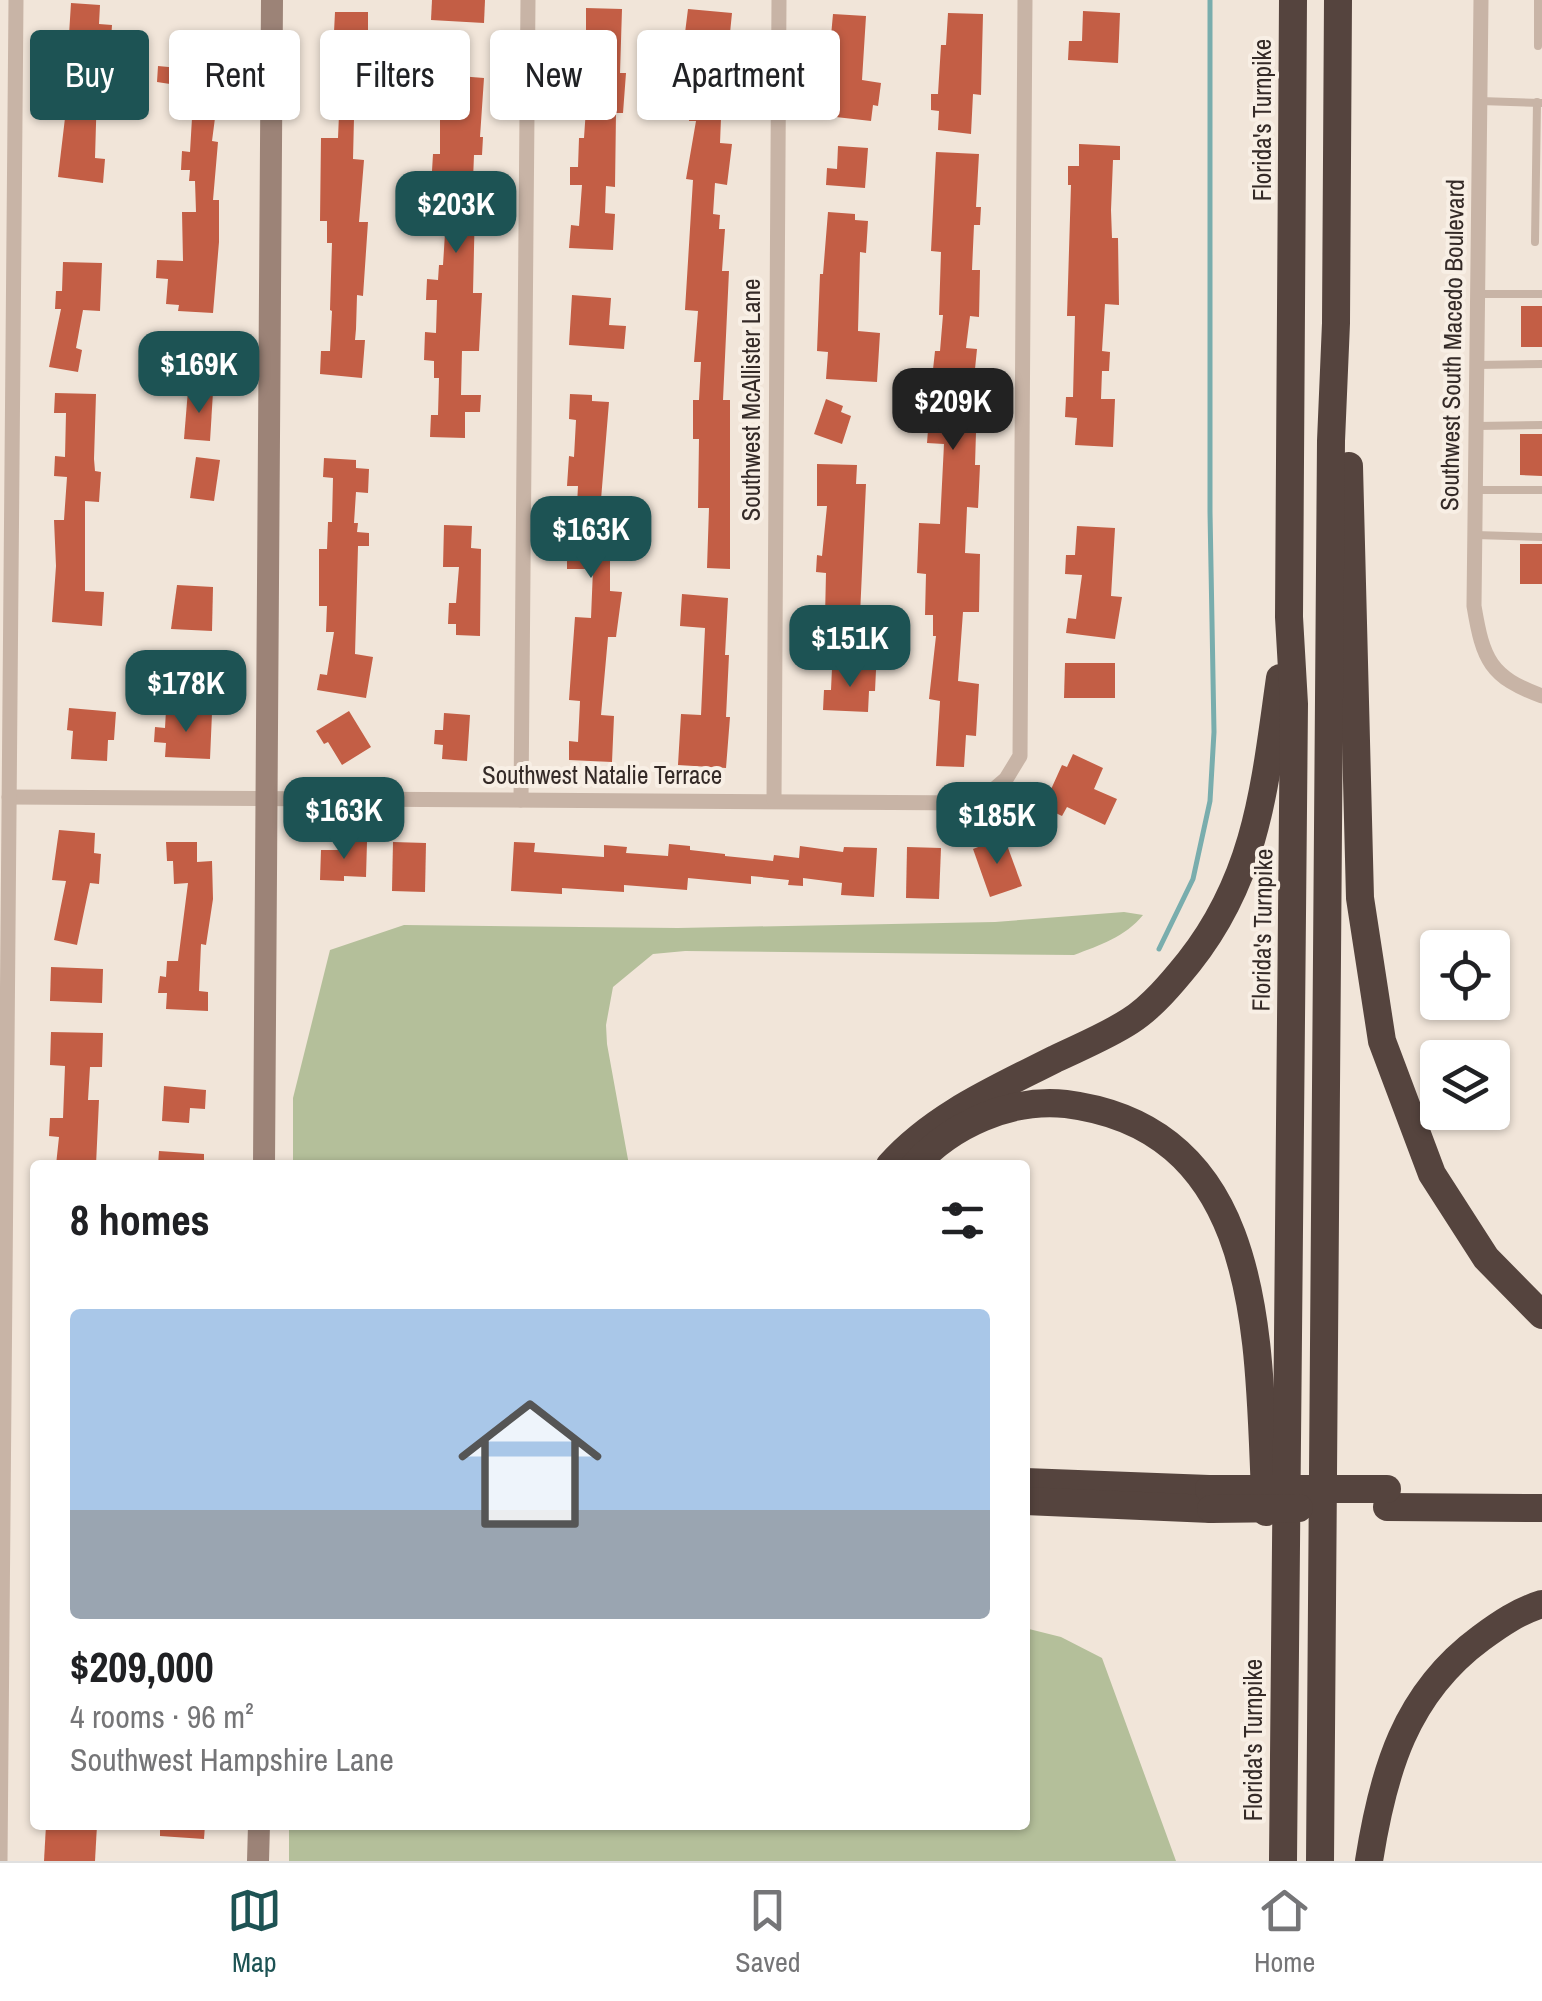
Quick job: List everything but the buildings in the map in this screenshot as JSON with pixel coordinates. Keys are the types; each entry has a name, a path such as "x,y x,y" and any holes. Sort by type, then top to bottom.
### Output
{"highway":[{"name":"Florida's Turnpike","path":"1283,1861 1294,704 1288,616 1293,0"},
{"path":"1320,1861 1330,481 1336,323 1338,0"},
{"path":"1336,323 1348,437 1360,898 1382,1041 1432,1174 1486,1258 1542,1314"},
{"path":"895,1160 912,1141 959,1108 1132,1020 1173,981 1214,931 1237,885 1254,836 1264,792 1288,616"},
{"path":"919,1160 932,1146 964,1124 1016,1108 1058,1104 1096,1108 1133,1122 1174,1147 1204,1177 1238,1248 1250,1301 1258,1368 1283,1798"},
{"path":"1030,1482 1210,1499"},
{"path":"1030,1501 1387,1498 1542,1490"},
{"path":"1387,1498 1542,1508"},
{"path":"1369,1861 1377,1808 1390,1762 1412,1714 1440,1673 1474,1644 1509,1618 1542,1604"}],"street":[{"path":"0,1861 16,0"},
{"path":"264,1160 272,0"},
{"path":"521,800 528,0"},
{"name":"Southwest McAllister Lane","path":"774,800 779,0"},
{"name":"Southwest Natalie Terrace","path":"8,796 978,803 1006,778 1020,756 1025,0"},
{"name":"Southwest South Macedo Boulevard","path":"1481,0 1474,606 1480,646 1506,683 1542,696"},
{"path":"258,1861 259,1830"}],"lane":[{"path":"1538,0 1538,46"},
{"path":"1480,101 1540,102 1536,242"},
{"path":"1478,294 1542,294"},
{"path":"1477,365 1542,364"},
{"path":"1476,426 1542,425"},
{"path":"1476,490 1542,490"},
{"path":"1475,536 1542,537"}],"green space":[{"path":"1124,912 1143,915 1120,935 1074,955 685,951 653,954 613,987 606,1025 628,1160 293,1160 293,1098 330,950 404,925 678,928 995,922"},
{"path":"1030,1629 1061,1637 1102,1658 1176,1861 289,1861 289,1830 1030,1830"}],"waterway":[{"path":"1159,949 1193,879 1210,801 1214,732 1210,0"}]}
